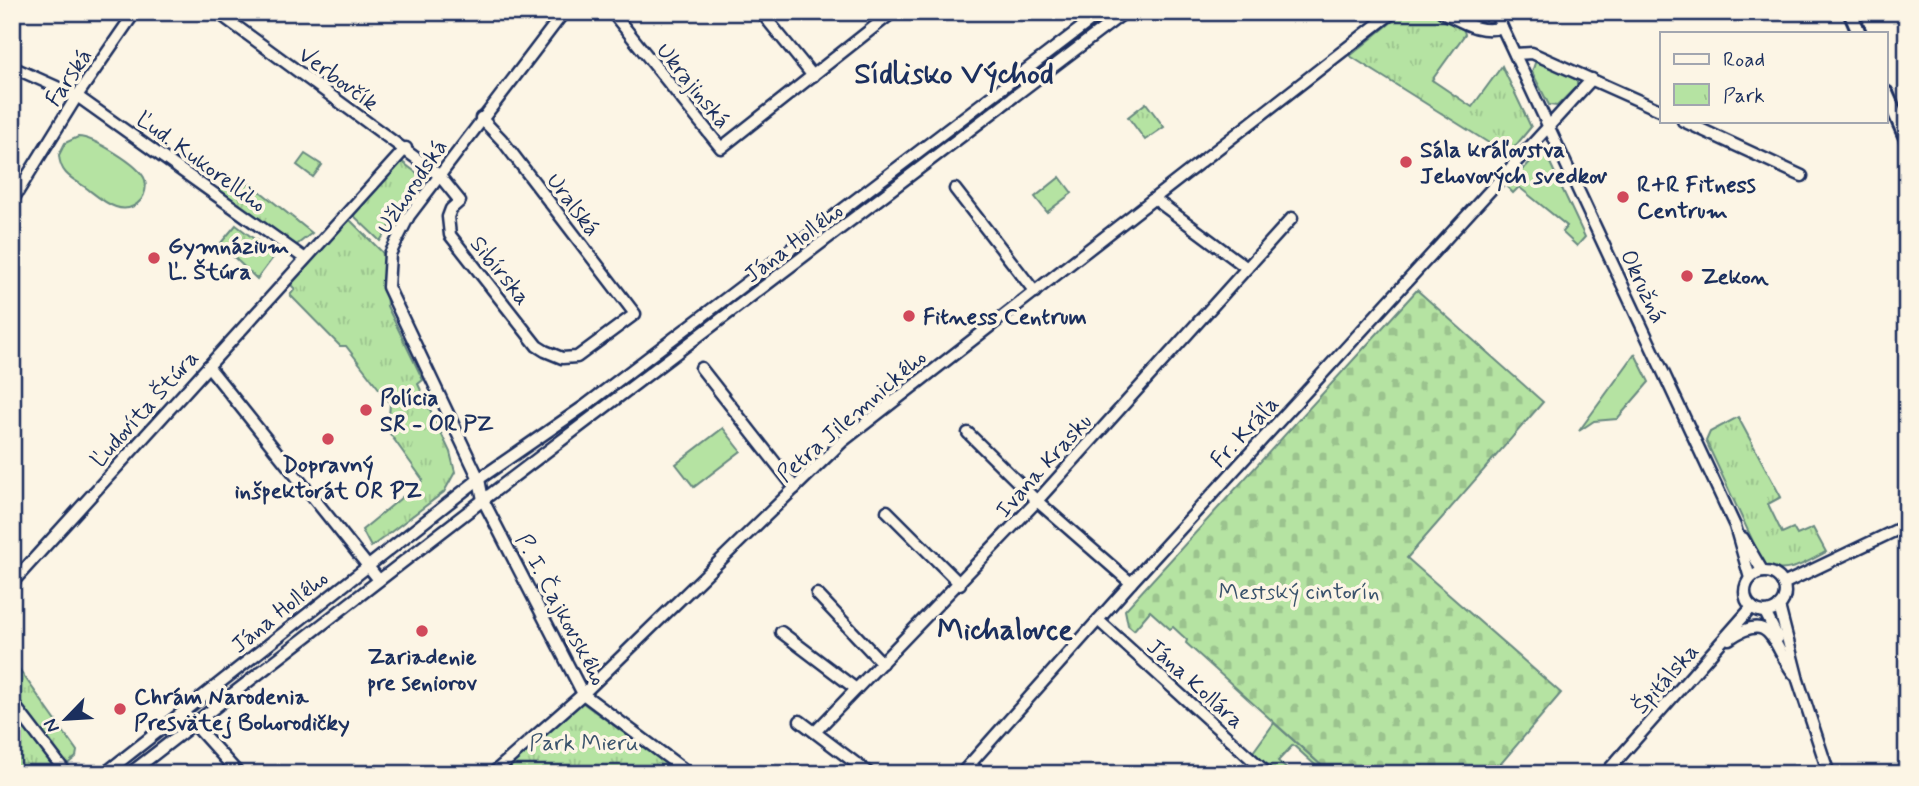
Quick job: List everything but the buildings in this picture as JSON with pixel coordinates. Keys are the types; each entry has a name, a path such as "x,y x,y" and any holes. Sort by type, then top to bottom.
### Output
{"main road":[{"path":"1850,12 1859,32"},
{"path":"1888,97 1907,140"}],"street":[{"name":"Farská","path":"12,201 77,96 135,12"},
{"name":"Verbovčík","path":"217,12 406,148 439,175 460,201"},
{"name":"Užhorodská","path":"479,479 388,287 390,254 409,216 564,12"},
{"name":"Ukrajinská","path":"612,12 721,148 813,76"},
{"path":"761,12 813,76 893,12"},
{"name":"Jána Hollého","path":"104,774 479,479 586,405 1102,12"},
{"name":"Jána Hollého","path":"128,774 483,500 1125,12"},
{"name":"Petra Jilemnického","path":"492,774 583,694 843,441 1156,200 1393,12"},
{"path":"1442,12 1474,27 1493,31 1502,27"},
{"name":"Okružná","path":"1495,12 1735,526 1750,578"},
{"path":"1087,23 1096,34"},
{"path":"1515,54 1532,54 1660,110"},
{"name":"Ľud. Kukorelliho","path":"12,67 77,96 304,258"},
{"name":"Fr. Kráľa","path":"961,774 1131,583 1592,79"},
{"name":"Uralská","path":"481,118 502,140 635,314 577,357 552,355"},
{"path":"1685,122 1801,176"},
{"name":"Užhorodská","path":"304,258 406,148"},
{"path":"955,189 1035,292"},
{"path":"1156,200 1247,268"},
{"name":"Sibírska","path":"460,201 448,216 450,236 537,345 552,355"},
{"name":"Ivana Krasku","path":"815,732 960,584 1292,218"},
{"path":"781,257 790,269"},
{"name":"Ľudovíta Štúra","path":"12,583 304,258"},
{"path":"208,366 379,580"},
{"path":"701,368 795,488"},
{"path":"586,405 595,417"},
{"path":"968,433 1037,501 1131,583"},
{"path":"479,479 483,500"},
{"name":"P. I. Čajkovského","path":"483,500 583,694 690,774"},
{"path":"887,511 960,584"},
{"path":"1783,584 1907,525"},
{"path":"1735,526 1763,572"},
{"path":"1765,612 1779,606 1784,596 1783,584 1774,575 1763,572 1750,578 1745,592 1752,607 1765,612 1798,680"},
{"path":"817,594 882,663"},
{"path":"321,602 332,617"},
{"path":"1779,606 1798,680 1829,774"},
{"name":"Špitálska","path":"1605,774 1721,646 1752,607"},
{"name":"Jána Kollára","path":"1098,620 1261,771"},
{"path":"1721,646 1747,629 1763,627 1772,634 1798,680"},
{"path":"781,632 856,689"},
{"path":"12,702 67,774"},
{"path":"184,713 239,774"},
{"path":"800,721 870,774"},
{"path":"970,764 981,774"}],"green space":[{"path":"1404,12 1434,12 1462,26 1465,34 1432,80 1472,107 1502,66 1531,127 1508,155 1350,56"},
{"path":"1539,61 1577,80 1577,86 1557,106 1549,105 1532,72 1535,63"},
{"path":"1146,103 1164,127 1145,140 1128,117"},
{"path":"78,137 104,147 135,167 146,182 141,200 127,208 112,206 67,174 59,155 65,143"},
{"path":"1543,148 1585,237 1577,246 1562,232 1567,226 1519,187 1513,193 1507,187"},
{"path":"305,154 322,165 313,177 297,165"},
{"path":"401,161 422,177 380,241 351,213"},
{"path":"1060,177 1072,193 1047,212 1035,197"},
{"path":"251,184 312,233 294,247 218,190 222,185"},
{"path":"350,220 384,254 387,306 423,380 418,384 450,452 455,472 444,492 371,547 362,530 423,480 388,431 390,403 346,346 340,346 290,295 295,289 289,283"},
{"path":"236,225 275,255 257,279 220,244"},
{"name":"Mestský cintorín","path":"1417,290 1543,402 1407,558 1561,693 1492,774 1431,774 1422,766 1415,774 1386,774 1378,766 1371,774 1331,774 1186,643 1187,640 1173,627 1170,629 1150,611 1134,630 1128,625 1125,610"},
{"path":"1635,354 1649,382 1617,419 1594,421 1579,431"},
{"path":"1738,417 1781,497 1768,504 1782,533 1793,528 1797,535 1813,528 1826,552 1788,569 1764,565 1706,441 1710,432"},
{"path":"723,428 741,451 694,487 676,464"},
{"path":"12,659 77,751 76,757 55,774 12,774"},
{"name":"Park Mieru","path":"582,702 587,706 681,774 501,774"},
{"path":"1274,723 1331,774 1325,774 1293,745 1278,761 1292,774 1277,774 1253,752"}],"place":[{"name":"Sála kráľovstva Jehovových svedkov","path":"1406,162"},
{"name":"R+R Fitness Centrum","path":"1623,197"},
{"name":"Gymnázium Ľ. Štúra","path":"154,258"},
{"name":"Zekon","path":"1687,276"},
{"name":"Fitness Centrum","path":"909,316"},
{"name":"Polícia SR - OR PZ","path":"366,410"},
{"name":"Dopravný inšpektorát OR PZ","path":"328,439"},
{"name":"Zariadenie pre seniorov","path":"422,631"},
{"name":"Chrám Narodenia Presvätej Bohorodičky","path":"120,709"}],"district":[{"name":"Sídlisko Východ","path":"954,73"},
{"name":"Michalovce","path":"1005,629"}]}
